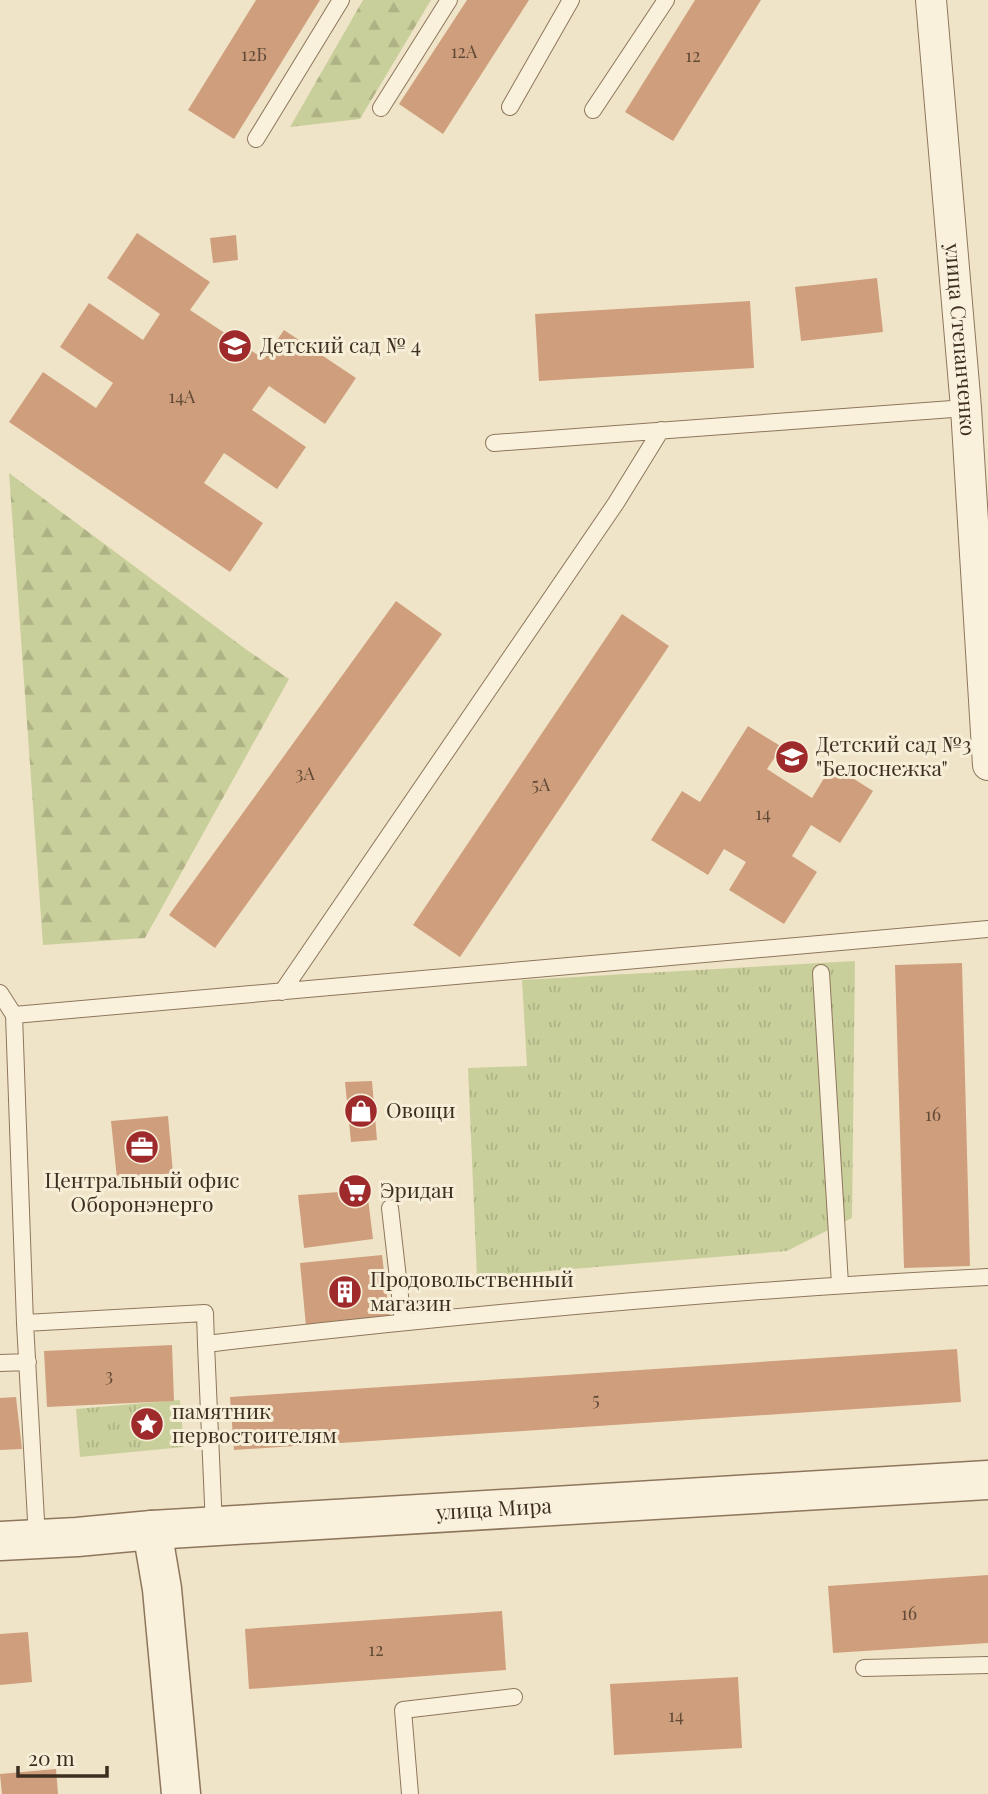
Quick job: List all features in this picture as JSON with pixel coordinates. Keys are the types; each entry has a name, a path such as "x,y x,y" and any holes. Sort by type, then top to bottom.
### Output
{"street":[{"name":"улица Степанченко","path":"931,0 966,408 988,765"},
{"name":"улица Мира","path":"18,1539 988,1480"},
{"path":"152,1530 162,1589 181,1794"}],"lane":[{"path":"256,139 341,0"},
{"path":"380,108 449,0"},
{"path":"510,107 571,0"},
{"path":"593,110 666,0"},
{"path":"494,443 966,408"},
{"path":"282,992 608,514 661,430"},
{"path":"14,1015 988,929"},
{"path":"821,973 840,1284"},
{"path":"0,993 14,1015 28,1362 18,1539"},
{"path":"390,1208 403,1322"},
{"path":"206,1344 403,1322 840,1284 988,1277"},
{"path":"25,1323 205,1312 214,1527"},
{"path":"0,1363 28,1362"},
{"path":"864,1668 988,1665"},
{"path":"410,1794 403,1710 514,1697"}],"green space":[{"path":"363,0 431,0 360,119 290,127"},
{"path":"9,473 289,679 145,938 43,945"},
{"path":"855,961 852,1218 787,1251 477,1277 468,1068 527,1066 522,980"},
{"path":"180,1400 184,1447 80,1457 76,1409"}],"building":[{"path":"256,0 320,0 234,139 188,110"},
{"path":"467,0 529,0 443,134 399,104"},
{"path":"695,0 761,0 673,141 625,112"},
{"path":"137,233 210,282 190,310 264,359 284,330 356,378 325,424 269,386 252,410 306,447 277,489 224,453 204,483 263,523 230,572 9,422 43,372 96,408 113,383 60,347 89,303 143,340 160,314 107,278"},
{"path":"236,235 238,260 213,263 210,238"},
{"path":"877,278 883,332 801,341 795,287"},
{"path":"750,301 754,368 539,381 535,314"},
{"path":"396,601 442,634 215,948 169,915"},
{"path":"622,614 669,646 460,957 413,925"},
{"path":"748,726 782,747 767,769 812,798 832,765 873,791 840,843 811,825 792,856 817,872 784,924 729,890 746,862 724,849 708,875 651,840 682,791 700,802"},
{"path":"962,963 970,1266 904,1268 895,965"},
{"name":"Овощи","path":"372,1081 377,1140 351,1142 345,1082"},
{"name":"Центральный офис Оборонэнерго","path":"168,1116 173,1173 117,1179 111,1121"},
{"name":"Продовольственный магазин","path":"367,1190 373,1239 304,1248 298,1195"},
{"name":"Продовольственный магазин","path":"382,1255 390,1321 306,1326 300,1263"},
{"path":"172,1345 174,1401 47,1407 44,1351"},
{"path":"957,1349 961,1402 234,1450 230,1397"},
{"path":"16,1397 22,1449 0,1450 0,1398"},
{"path":"988,1575 988,1643 833,1653 828,1586"},
{"path":"502,1611 506,1670 249,1689 245,1629"},
{"path":"28,1632 32,1682 0,1685 0,1634"},
{"path":"738,1677 742,1748 614,1755 610,1684"},
{"path":"56,1769 58,1794 2,1794 0,1774"}],"place":[{"name":"Детский сад № 4","path":"235,346"},
{"name":"Детский сад №3 \"Белоснежка\"","path":"792,757"},
{"name":"Овощи","path":"361,1111"},
{"name":"Центральный офис Оборонэнерго","path":"142,1147"},
{"name":"Эридан","path":"355,1191"},
{"name":"Продовольственный магазин","path":"345,1292"},
{"name":"памятник первостоителям","path":"147,1424"}]}
